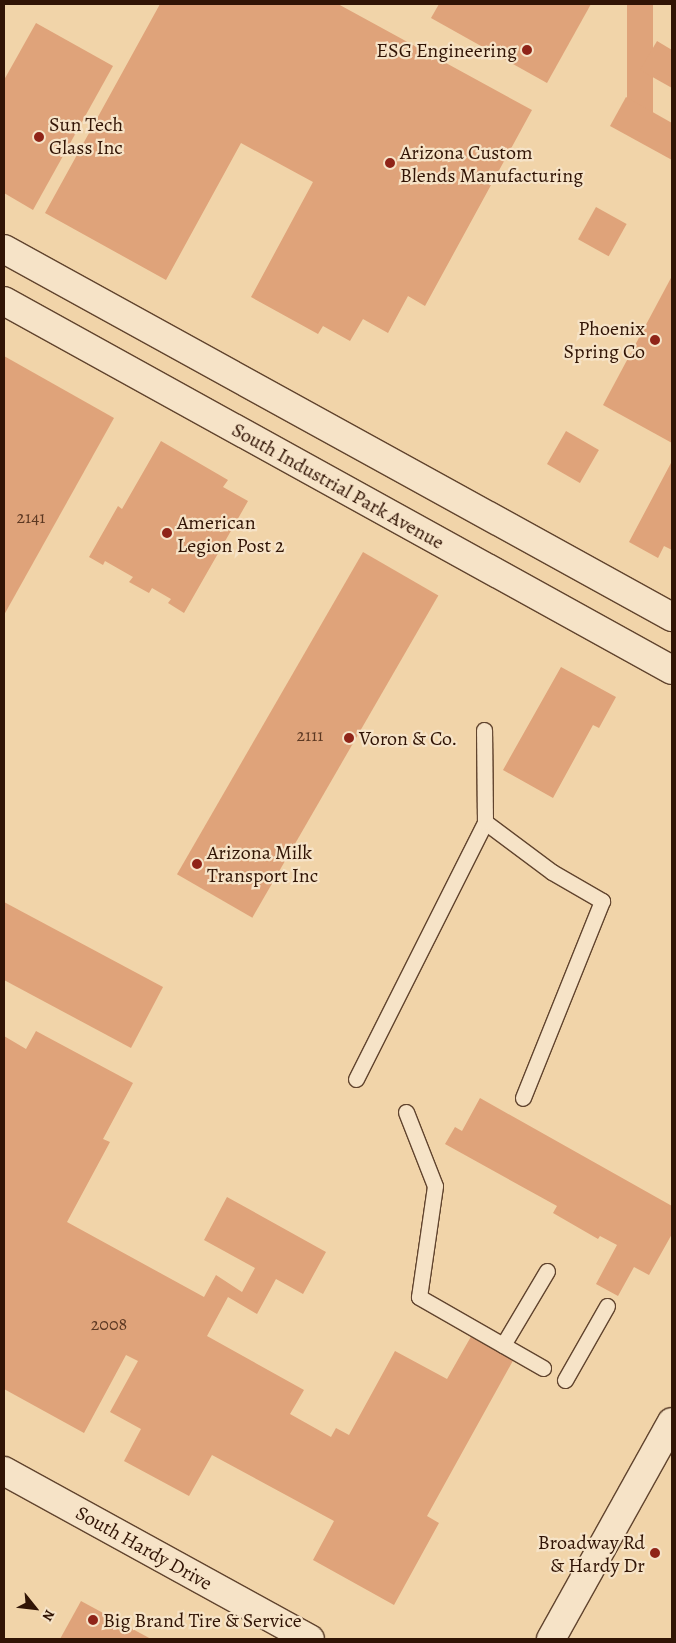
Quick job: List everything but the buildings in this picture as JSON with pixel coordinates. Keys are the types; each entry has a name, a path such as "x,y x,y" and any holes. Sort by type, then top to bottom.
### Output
{"street":[{"path":"4,249 672,617"},
{"name":"South Industrial Park Avenue","path":"4,301 672,670"},
{"path":"551,1639 672,1422"},
{"name":"South Hardy Drive","path":"4,1471 310,1639"}],"lane":[{"path":"356,1079 485,822 484,730"},
{"path":"485,822 552,872 602,901 523,1098"},
{"path":"406,1112 435,1186 419,1297 544,1368"},
{"path":"503,1345 547,1271"},
{"path":"565,1380 607,1306"}],"place":[{"name":"ESG Engineering","path":"527,50"},
{"name":"Sun Tech Glass Inc","path":"39,137"},
{"name":"Arizona Custom Blends Manufacturing","path":"390,163"},
{"name":"Phoenix Spring Co","path":"655,340"},
{"name":"American Legion Post 2","path":"167,533"},
{"name":"Voron & Co.","path":"349,738"},
{"name":"Arizona Milk Transport Inc","path":"197,864"},
{"name":"Broadway Rd & Hardy Dr","path":"655,1553"},
{"name":"Big Brand Tire & Service","path":"93,1620"}]}
